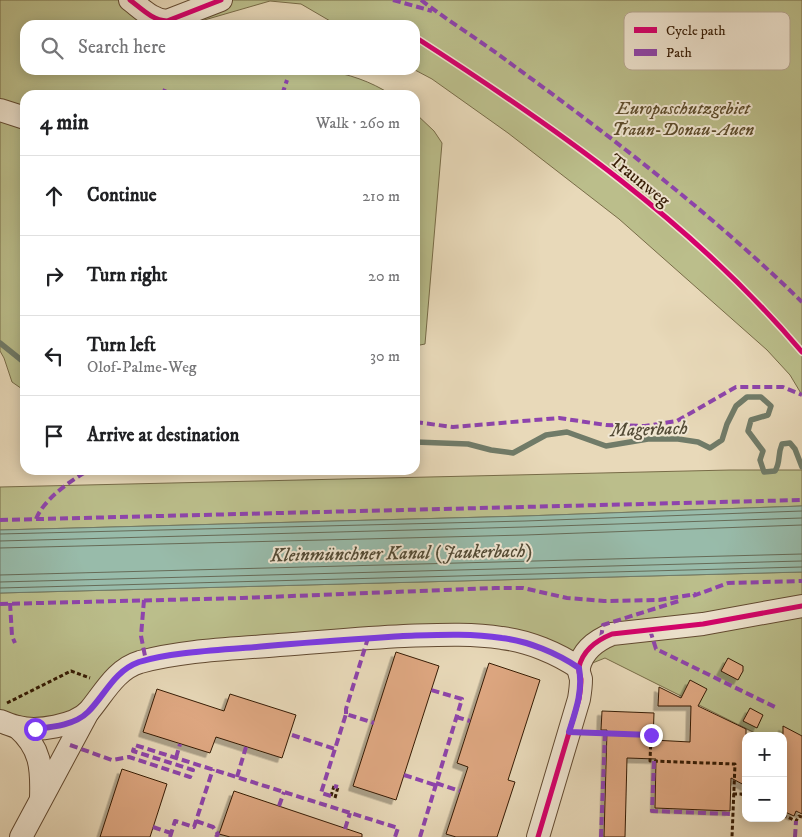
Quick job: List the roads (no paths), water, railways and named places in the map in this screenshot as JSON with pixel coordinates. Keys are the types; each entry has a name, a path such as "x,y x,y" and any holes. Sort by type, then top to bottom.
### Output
{"street":[{"path":"130,0 156,20"},
{"path":"172,20 221,0"},
{"path":"0,110 20,116"},
{"path":"538,837 579,699 581,681 579,668 593,643 612,634 703,624 802,606"},
{"path":"21,837 88,712 108,686 125,669 138,663 190,653 294,644 425,635 472,635 520,641 561,658 579,668"},
{"path":"8,724 35,729 53,727 72,722 88,712"},
{"path":"8,724 28,737 36,749 40,765 41,800"}],"water":[{"name":"Kleinmünchner Kanal (Jaukerbach)","path":"802,506 802,572 0,593 0,530 525,516"}],"waterway":[{"name":"Magerbach","path":"0,343 20,359"},
{"name":"Magerbach","path":"420,442 468,444 513,453 546,435 567,432 606,446 648,439 678,439 698,442 710,448 722,440 736,406 747,397 761,397 771,406 768,415 751,420 748,431 763,451 760,460 764,472 775,471 782,444 790,443 795,449 802,467"}],"park label":[{"name":"Europaschutzgebiet Traun-Donau-Auen","path":"683,118"}]}
